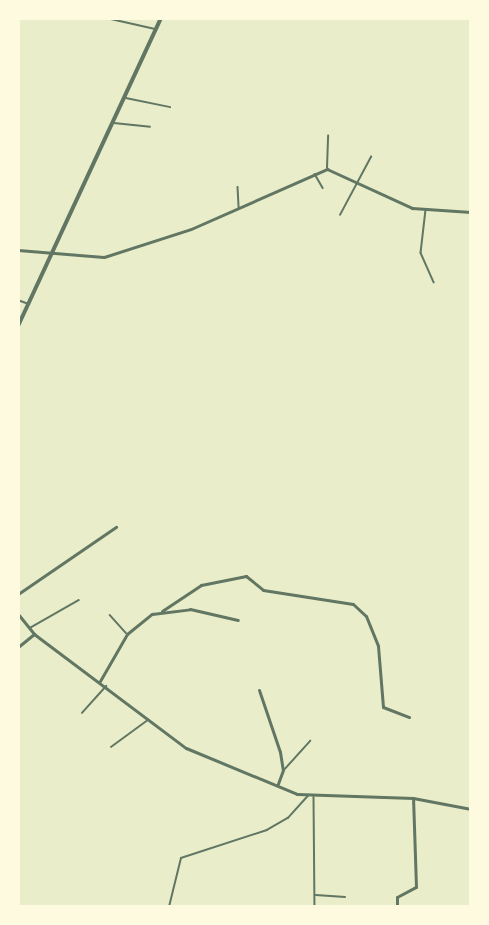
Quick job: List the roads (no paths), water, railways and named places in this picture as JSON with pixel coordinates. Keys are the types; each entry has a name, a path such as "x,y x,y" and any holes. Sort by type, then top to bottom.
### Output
{"street":[{"path":"18,326 126,98 161,18"},
{"path":"18,250 52,255 104,257 239,208 327,169 356,179 385,198 426,209 471,212"},
{"path":"18,594 116,527"},
{"path":"100,681 127,634 201,585 246,576 263,590 352,604 366,616 378,646 383,707 409,717"},
{"path":"162,611 204,610 238,620"},
{"path":"18,614 34,634 100,681 186,748 308,796 413,798 471,809"},
{"path":"18,646 34,634"},
{"path":"259,690 283,770 278,784"},
{"path":"397,907 398,897 416,887 413,798"}],"lane":[{"path":"111,19 156,29"},
{"path":"126,98 170,107"},
{"path":"113,123 150,127"},
{"path":"327,169 328,136"},
{"path":"340,215 356,179 371,157"},
{"path":"314,173 323,188"},
{"path":"238,188 239,208"},
{"path":"426,209 421,253 434,282"},
{"path":"18,300 29,304"},
{"path":"29,628 79,600"},
{"path":"110,615 127,634"},
{"path":"82,713 106,686"},
{"path":"111,747 149,719"},
{"path":"283,770 310,741"},
{"path":"170,907 181,858 267,830 288,818 308,796"},
{"path":"314,797 315,907"},
{"path":"315,895 345,897"}]}
